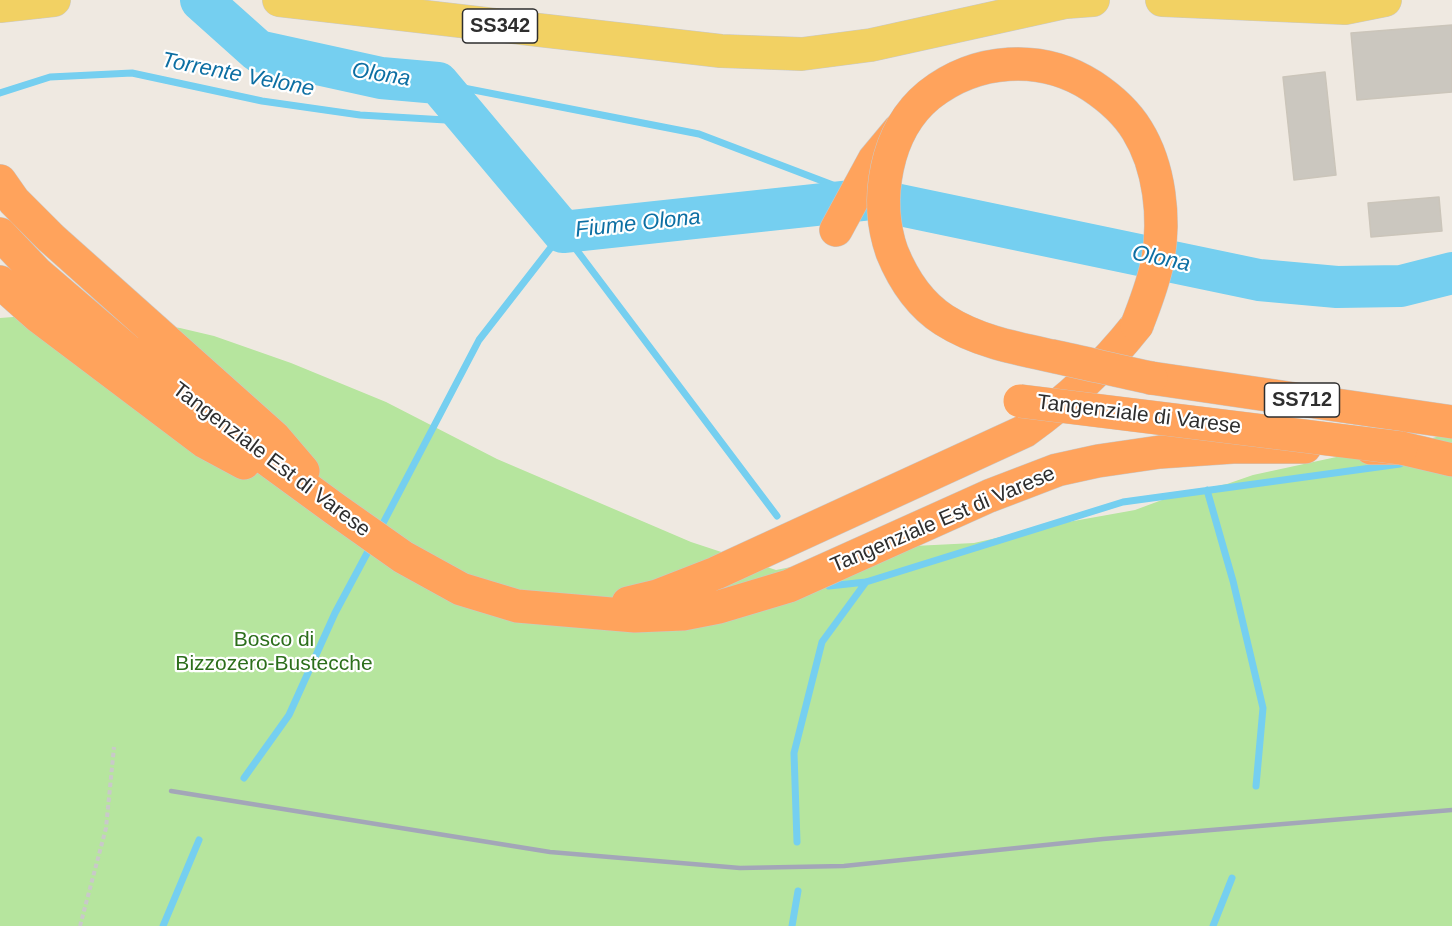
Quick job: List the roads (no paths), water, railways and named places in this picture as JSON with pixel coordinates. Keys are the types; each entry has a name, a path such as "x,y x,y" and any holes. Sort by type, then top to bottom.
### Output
{"highway":[{"name":"Tangenziale Est di Varese","path":"582,613 657,596 716,573 1025,431 1063,403 1120,346 1137,325 1147,300 1158,260 1160,215 1155,175 1149,155 1132,123 1119,107 1102,93 1066,72 1046,66 1010,63 976,69 928,96 908,119 895,143 885,177 882,203 889,242 908,285 922,303 950,323 991,343 1151,378 1452,422"},
{"path":"836,230 874,160 908,119"},
{"path":"0,181 14,201 51,238 274,436 334,509"},
{"name":"Tangenziale Est di Varese","path":"0,234 37,273 128,351 231,433 334,509 403,557 461,589 517,606 635,616 683,614 719,607 789,586 989,496 1067,468 1098,461 1160,452 1233,447 1401,448 1452,460"},
{"path":"0,282 38,316 205,442 334,509"},
{"name":"Tangenziale di Varese","path":"959,352 1151,378"},
{"name":"Tangenziale di Varese","path":"1020,401 1401,448"}],"main road":[{"path":"0,6 54,0"},
{"name":"SS342","path":"279,0 721,51 802,54 871,45 1066,2 1093,0"},
{"path":"1162,0 1345,8 1385,0"}],"waterway":[{"name":"Fiume Olona","path":"201,0 258,51 381,78 438,83 563,232 871,199 1259,280 1337,287 1401,286 1452,273"},
{"name":"Torrente Velone","path":"0,93 50,77 132,73 262,101 360,115 446,120 472,124"},
{"path":"438,83 699,134 846,190"},
{"name":"Fiume Olona","path":"380,529 479,340 563,232 777,516"},
{"path":"829,586 866,582 1123,502 1400,464"},
{"path":"1207,490 1233,581 1263,708 1256,786"},
{"path":"244,778 289,715 335,613 372,544"},
{"path":"797,842 794,753 822,642 866,582"},
{"path":"163,926 199,840"},
{"path":"1213,926 1232,878"},
{"path":"792,926 798,891"}],"railway":[{"path":"171,791 550,852 740,868 844,866 1103,839 1452,810"}],"water label":[{"name":"Olona","path":"381,75"},
{"name":"Olona","path":"1161,259"}],"park label":[{"name":"Bosco di Bizzozero-Bustecche","path":"274,652"}]}
